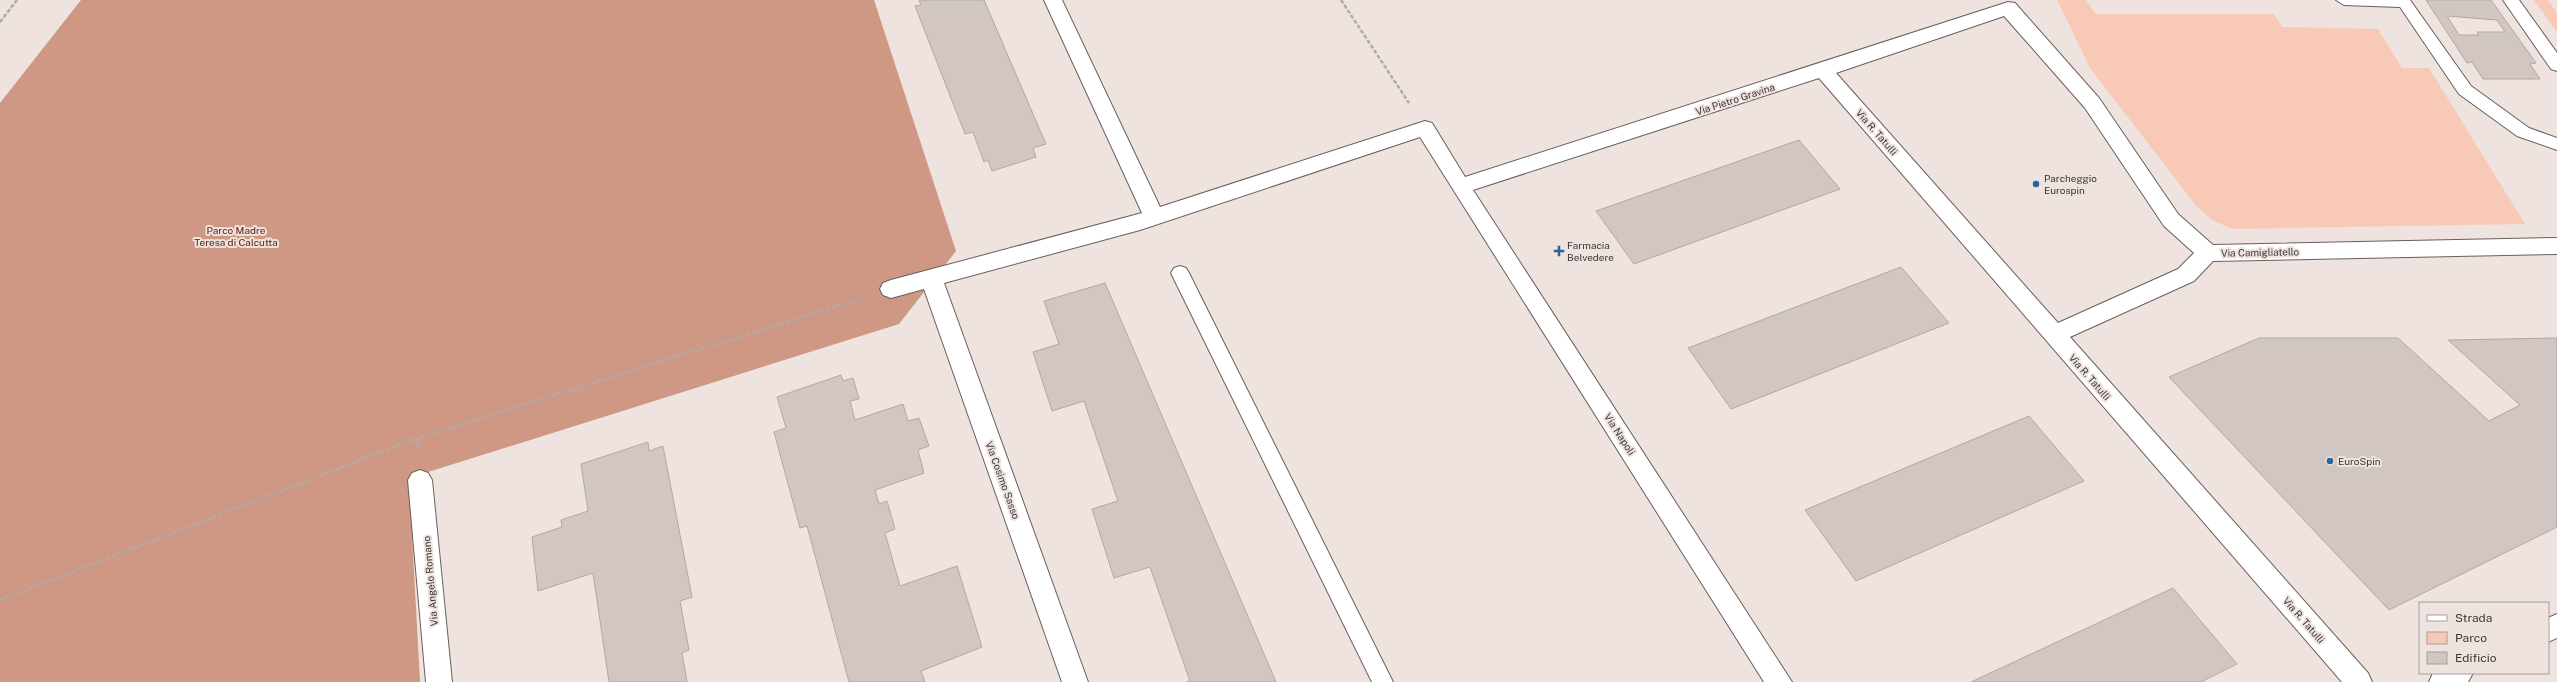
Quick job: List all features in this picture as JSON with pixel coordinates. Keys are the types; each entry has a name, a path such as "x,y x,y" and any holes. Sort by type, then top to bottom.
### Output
{"street":[{"path":"1053,0 1154,217"},
{"name":"Via Pietro Gravina","path":"1460,186 1823,70 2008,8"},
{"name":"Via Camigliatello","path":"2008,8 2092,103 2170,220 2208,253 2557,246"},
{"name":"Via R. Tatulli","path":"1823,70 2053,335 2359,682"},
{"path":"891,289 1154,217 1425,128"},
{"name":"Via Napoli","path":"1425,128 1460,186 1779,682"},
{"path":"2053,335 2186,275 2208,253"},
{"name":"Via Cosimo Sasso","path":"931,278 1075,682"},
{"name":"Via Angelo Romano","path":"420,480 439,682"},
{"path":"2442,682 2458,674"}],"lane":[{"path":"2344,0 2404,2 2465,90 2523,132 2557,144"},
{"path":"2511,0 2557,65"},
{"path":"1180,273 1383,682"}],"path":[{"path":"0,22 17,0"},
{"path":"1341,0 1425,128"},
{"path":"0,600 417,438 891,289"}],"green space":[{"name":"Parco Madre Teresa di Calcutta","path":"81,0 874,0 956,251 899,324 409,478 420,682 0,682 0,103"},
{"path":"2057,0 2086,0 2096,14 2274,14 2282,27 2378,29 2402,68 2429,68 2525,224 2232,229 2212,220 2197,207 2090,68"},
{"path":"2534,0 2548,0 2557,13 2557,32"}],"building":[{"path":"919,0 984,0 1046,144 1033,148 1036,157 992,171 988,160 984,162 973,132 965,134 915,6 921,5"},
{"path":"2426,0 2491,0 2536,63 2530,64 2540,79 2483,79 2472,62 2467,63","holes":["2447,16 2497,20 2505,32 2477,32 2479,35 2459,35"]},
{"path":"1799,140 1840,189 1634,264 1596,211"},
{"path":"1901,267 1949,323 1731,409 1688,348"},
{"path":"1105,283 1276,682 1186,682 1190,681 1150,567 1114,578 1092,509 1118,501 1084,401 1052,411 1033,352 1059,344 1044,301"},
{"path":"2259,338 2398,338 2489,421 2520,405 2448,340 2557,338 2557,527 2389,610 2169,377"},
{"path":"841,375 843,381 853,378 859,399 850,401 855,420 903,404 908,421 919,418 929,446 918,450 924,473 875,490 879,504 887,501 895,529 885,533 900,586 957,566 982,647 921,671 925,682 849,682 807,526 800,528 774,432 786,428 777,397"},
{"path":"2029,416 2084,481 1856,581 1805,510"},
{"path":"648,442 649,451 663,446 692,597 680,601 689,650 682,653 687,682 609,682 593,573 538,591 532,537 562,527 561,520 588,511 581,464"},
{"path":"2173,588 2237,664 2201,682 1971,682"}],"place":[{"name":"Parcheggio Eurospin","path":"2036,184"},
{"name":"Farmacia Belvedere","path":"1559,251"},
{"name":"EuroSpin","path":"2330,461"}]}
